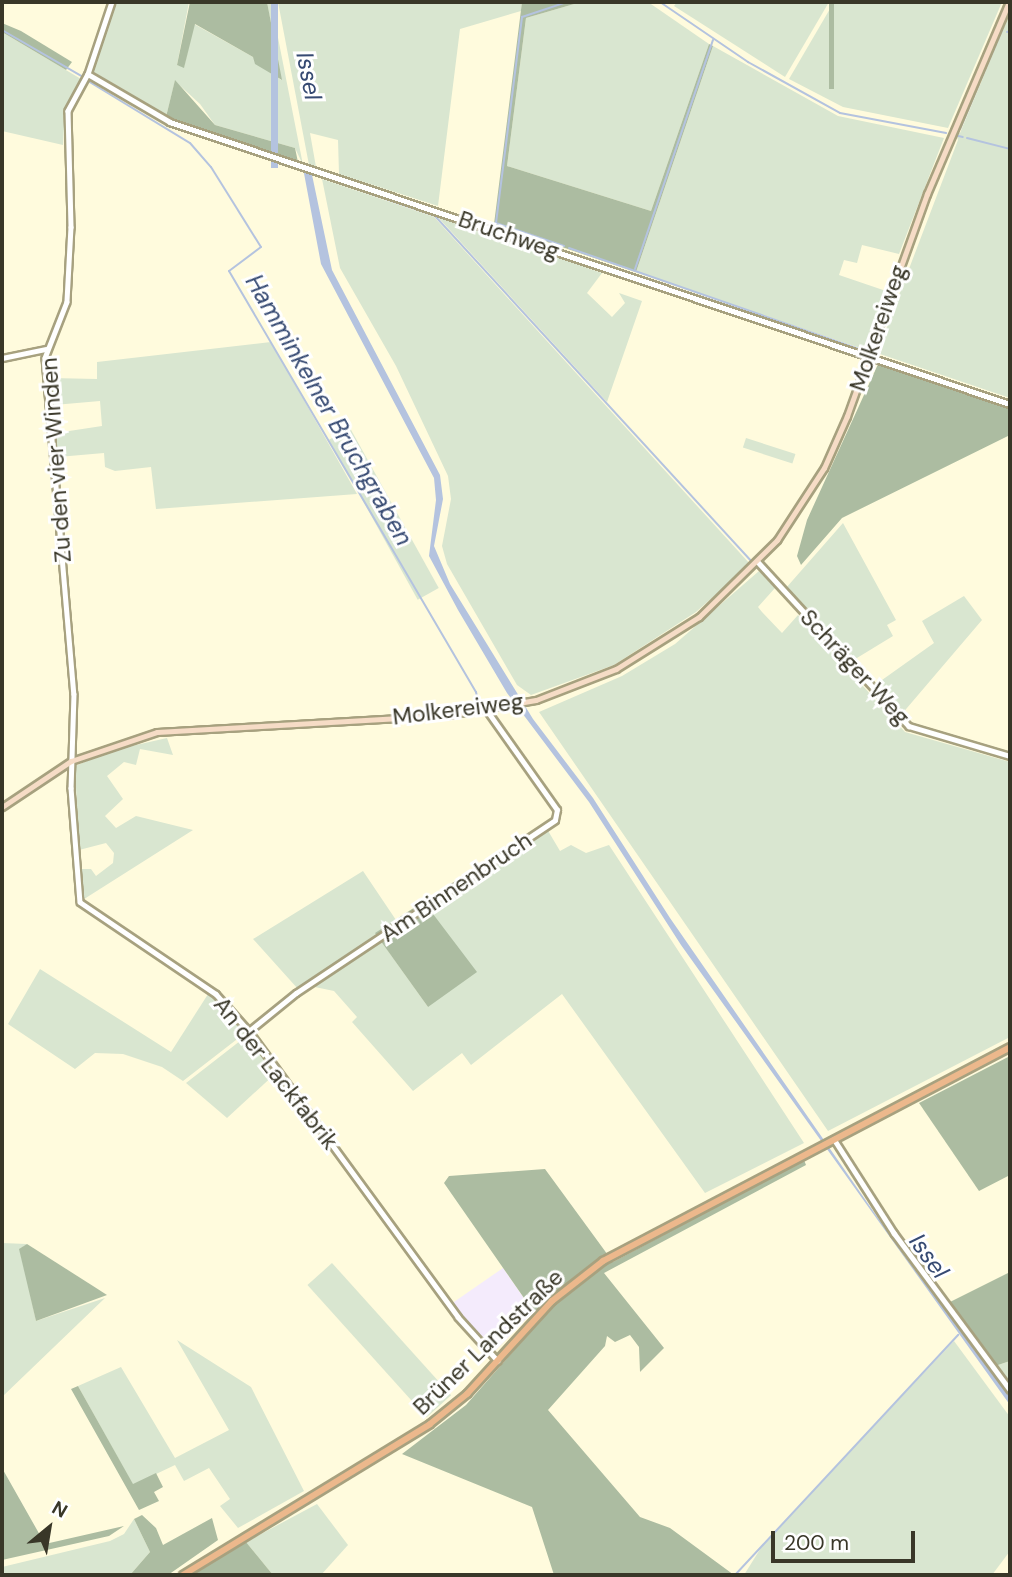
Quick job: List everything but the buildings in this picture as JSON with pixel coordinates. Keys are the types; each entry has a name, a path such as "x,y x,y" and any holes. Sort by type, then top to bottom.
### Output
{"main road":[{"name":"Molkereiweg","path":"2,807 71,761 137,737 183,729 487,711 526,702 588,682 644,654 699,617 758,562 792,520 824,468 951,135 1009,2"},
{"name":"Brüner Landstraße","path":"183,1575 407,1442 453,1406 552,1301 603,1261 1010,1048"}],"street":[{"path":"88,74 112,2"},
{"name":"Zu den vier Winden","path":"71,761 74,694 46,349 67,302 71,228 67,122 88,74"},
{"name":"Bruchweg","path":"88,74 170,122 1010,404"},
{"path":"2,358 46,349"},
{"name":"Schräger Weg","path":"758,562 909,726 1010,756"},
{"name":"Am Binnenbruch","path":"249,1031 296,993 555,820 557,810 487,711"},
{"name":"An der Lackfabrik","path":"71,761 80,902 209,988 249,1031 458,1317 498,1361"},
{"path":"832,1140 859,1183 1010,1390"}],"shaded area":[{"path":"503,1268 528,1304 527,1318 493,1353 451,1304"}],"green space":[{"path":"115,2 189,2 177,65 184,67 194,24 253,57 281,80 267,2 271,2 303,165 295,148 215,125 200,104 175,81 166,117 92,71"},
{"path":"190,2 267,2 282,80 255,64 253,57 195,24 184,68 177,65"},
{"path":"278,2 522,2 521,11 460,29 438,206 339,174 338,140 310,133 316,167 309,165"},
{"path":"522,2 581,2 526,18 507,166 651,211 709,44 713,46 636,272 494,224"},
{"path":"581,2 648,2 709,44 651,211 507,166 526,18"},
{"path":"677,2 829,2 785,77 674,6"},
{"path":"829,2 834,2 834,89 829,89"},
{"path":"834,2 1002,2 948,128 843,107 789,79"},
{"path":"1010,13 1010,398 877,353 958,140 955,132 960,133"},
{"path":"2,23 21,31 72,62 66,70 2,32"},
{"path":"2,32 81,79 65,108 63,145 2,131"},
{"path":"713,46 838,116 944,138 899,254 862,245 857,263 844,260 839,275 886,291 866,350 636,272"},
{"path":"175,80 215,125 295,148 298,162 166,117"},
{"path":"322,179 434,217 750,564 696,612 614,665 531,695 517,685 447,564 442,546 451,499 448,476 396,366 340,268"},
{"path":"369,190 607,270 607,274 368,192"},
{"path":"437,216 602,273 587,293 612,317 625,303 619,293 642,301 607,402"},
{"path":"271,342 357,494 156,509 151,467 115,471 105,467 104,453 58,457 56,433 102,426 100,401 54,405 51,378 97,379 97,362"},
{"path":"879,362 1010,408 1010,435 842,518 801,565 797,556 807,520"},
{"path":"350,428 439,588 418,600 329,440"},
{"path":"746,438 795,454 792,464 743,448"},
{"path":"843,523 896,620 887,625 893,636 852,661 786,588"},
{"path":"759,571 775,588 758,607 762,612 782,633 798,615 905,732 1010,762 1010,1037 828,1131 539,712 622,676 675,644"},
{"path":"964,596 982,620 901,715 875,685 934,643 922,621"},
{"path":"167,738 173,755 140,749 136,765 124,762 107,776 123,799 105,816 116,828 136,816 193,830 81,901 80,869 91,869 96,876 113,863 114,853 106,843 79,850 75,766 114,750"},
{"path":"547,829 560,851 571,845 586,853 609,845 804,1143 705,1193 562,994 471,1065 462,1053 413,1091 352,1022 357,1017 334,991 310,986 381,941 428,1007 430,909"},
{"path":"363,871 396,920 376,933 378,937 298,989 253,939"},
{"path":"463,876 468,884 430,910 477,972 428,1007 375,933"},
{"path":"40,969 171,1052 210,991 245,1033 183,1081 162,1067 123,1054 95,1053 75,1069 8,1024"},
{"path":"249,1034 277,1072 227,1118 186,1083"},
{"path":"1010,1056 1010,1175 979,1191 919,1103"},
{"path":"804,1160 806,1165 604,1273 664,1348 640,1372 639,1347 630,1335 615,1342 607,1336 605,1346 548,1410 640,1517 670,1528 734,1575 554,1575 532,1507 402,1454 466,1405 540,1321 444,1183 449,1176 545,1169 613,1262"},
{"path":"2,1243 27,1244 20,1249 36,1321 105,1298 2,1397"},
{"path":"27,1244 107,1295 36,1321 19,1249"},
{"path":"332,1263 451,1395 427,1417 307,1285"},
{"path":"1010,1272 1010,1361 995,1366 948,1303"},
{"path":"177,1340 251,1387 304,1491 238,1528 220,1506 230,1499 209,1468 184,1481 175,1465 133,1485 78,1386 121,1367 175,1458 229,1430"},
{"path":"954,1341 1010,1417 1010,1551 992,1575 744,1575 764,1543"},
{"path":"1010,1361 1010,1386 995,1366"},
{"path":"78,1386 133,1484 156,1473 163,1487 154,1492 159,1501 139,1510 71,1389"},
{"path":"2,1468 45,1544 124,1526 109,1536 2,1560"},
{"path":"317,1504 348,1545 321,1575 273,1575 246,1542"},
{"path":"142,1515 156,1528 163,1545 212,1518 218,1540 168,1575 130,1575 150,1552 134,1519"},
{"path":"134,1519 150,1552 130,1575 2,1575 2,1567 110,1541 124,1534"},
{"path":"246,1542 273,1575 192,1575 208,1564"}],"water":[{"path":"271,2 278,2 278,168 271,168"},
{"path":"303,168 311,170 332,270 440,475 443,499 434,546 450,584 533,719 593,798 670,918 903,1254 1010,1397 1010,1405 681,945 589,802 507,693 458,610 429,556 436,500 434,478 321,264"}],"waterway":[{"path":"564,246 496,223 522,17 567,2"},
{"path":"660,2 748,62 840,113 946,133"},
{"name":"Hamminkelner Bruchgraben","path":"2,30 83,77"},
{"path":"981,79 1002,30"},
{"path":"635,269 713,40"},
{"name":"Hamminkelner Bruchgraben","path":"88,81 190,143 211,167 261,247 229,271 476,692 479,705"},
{"path":"960,129 979,84"},
{"path":"954,135 963,137"},
{"path":"967,138 1010,149"},
{"path":"318,176 435,216 751,561"},
{"path":"569,248 865,351"},
{"path":"735,1575 958,1335"}],"water label":[{"name":"Issel","path":"309,76"},
{"name":"Issel","path":"929,1256"}]}
